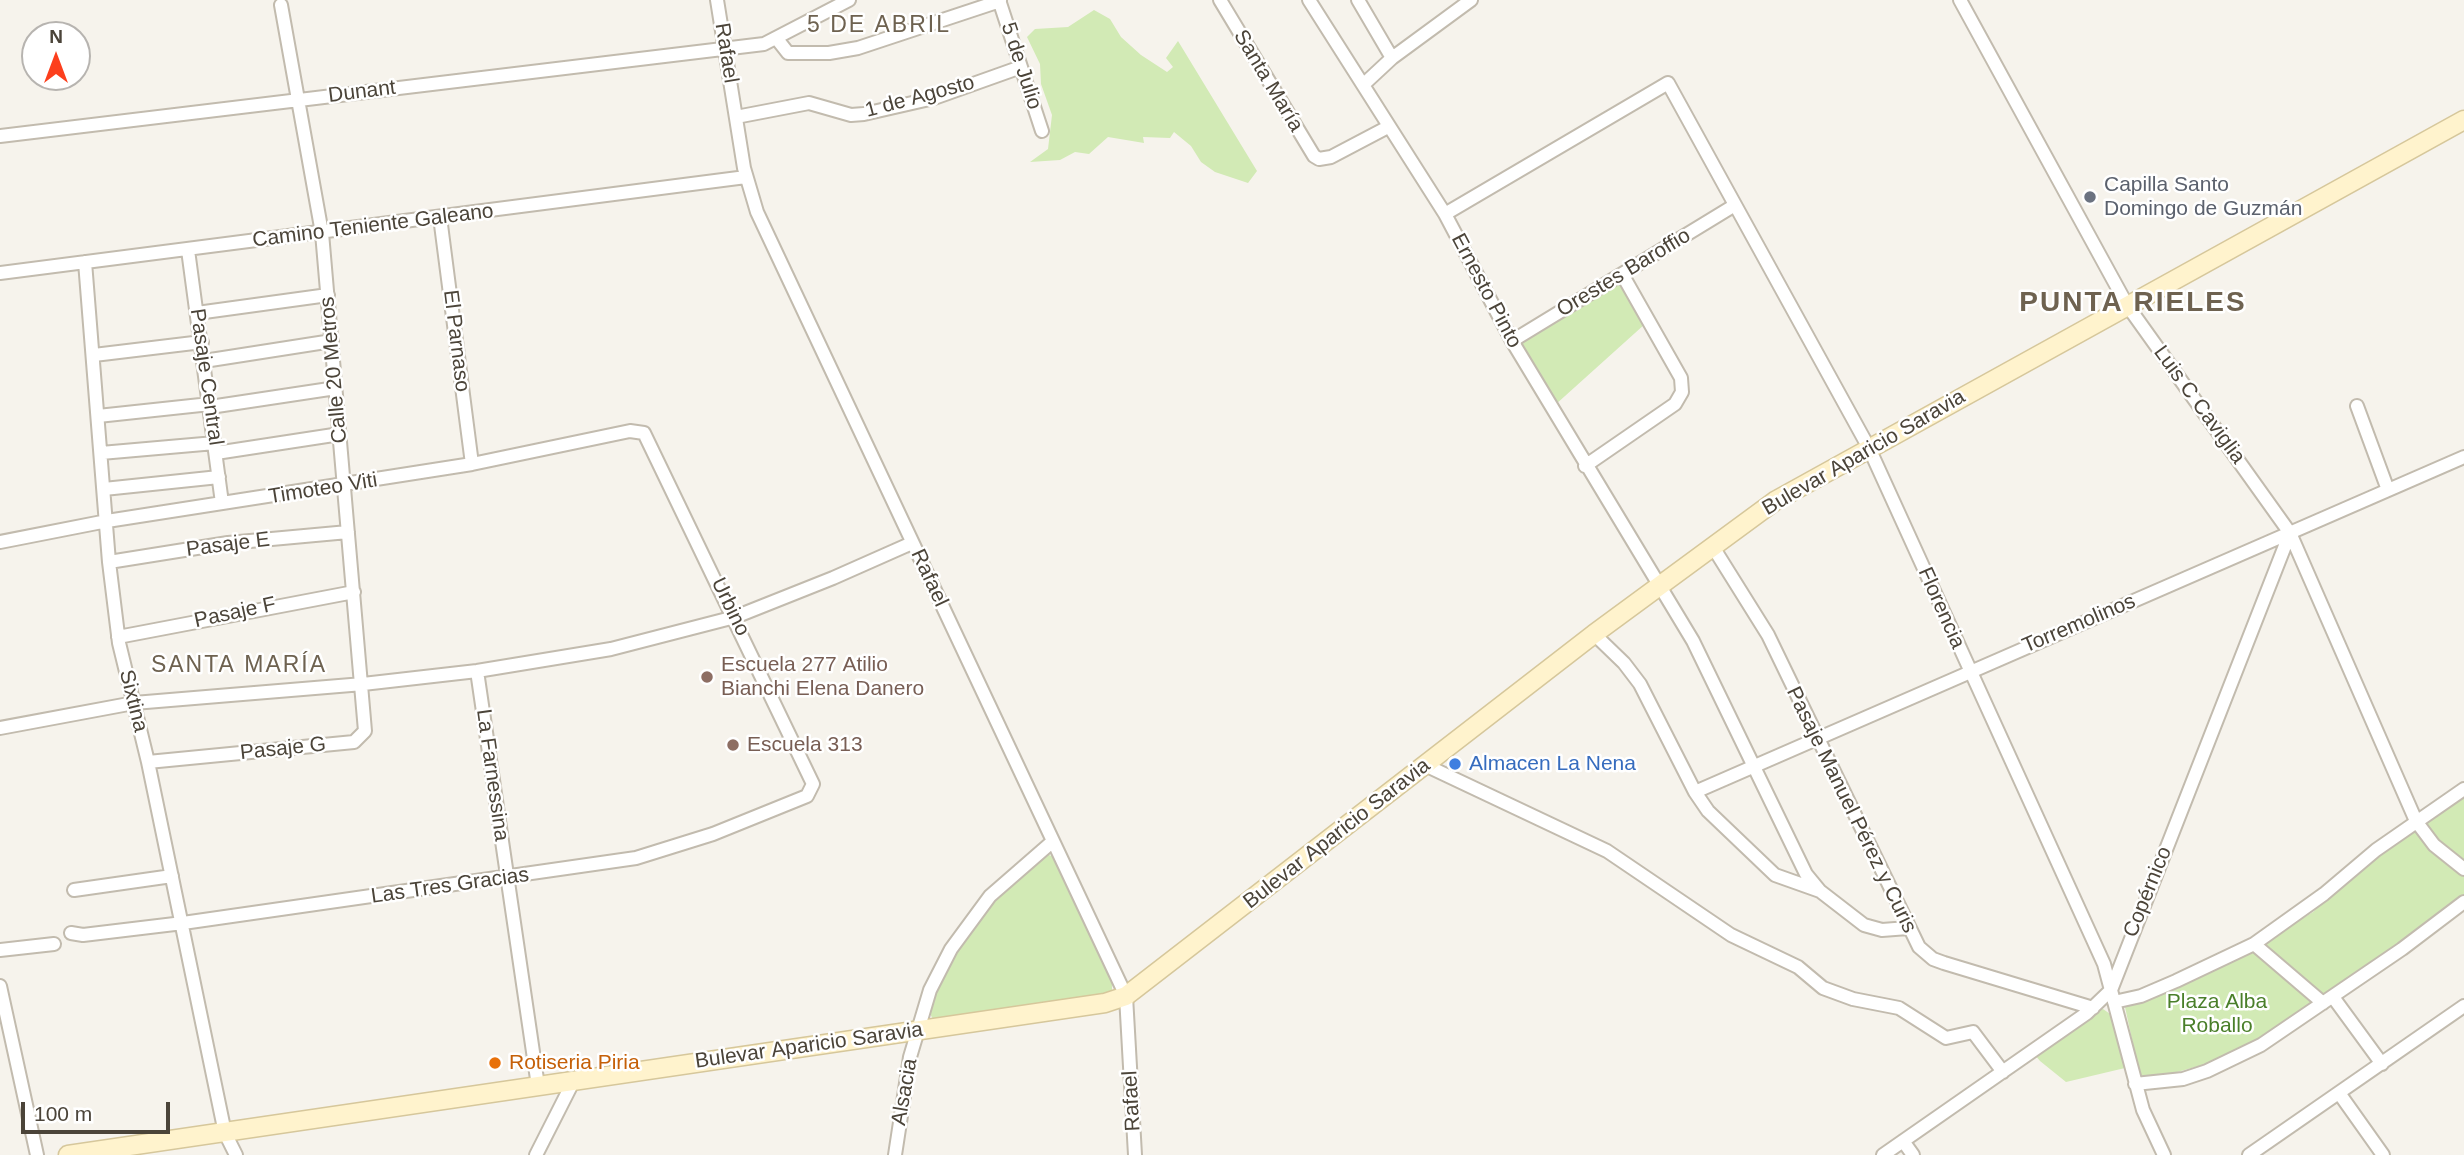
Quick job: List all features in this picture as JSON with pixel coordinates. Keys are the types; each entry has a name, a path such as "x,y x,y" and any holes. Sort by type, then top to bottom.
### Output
{"street":[{"name":"Rafael","path":"718,0 746,177 757,212 1126,996 1135,1155"},
{"name":"Dunant","path":"0,136 764,44 849,0"},
{"path":"777,39 788,53 829,53 858,48 1000,0"},
{"name":"5 de Julio","path":"1000,0 1042,131"},
{"name":"Santa María","path":"1220,0 1310,152 1319,159 1331,157 1388,127"},
{"name":"Ernesto Pinto","path":"1309,0 1445,214 1513,341 1585,466 1693,641 1806,874 1820,891"},
{"path":"1358,0 1392,58"},
{"path":"1446,0 1453,12"},
{"path":"1363,85 1392,58 1471,0"},
{"name":"Luis C Caviglia","path":"1960,0 2127,305 2290,533 2416,821 2434,845 2464,869"},
{"name":"Calle 20 Metros","path":"281,5 322,233 363,684"},
{"name":"1 de Agosto","path":"736,117 809,103 851,115 864,114 934,98 1021,67"},
{"name":"Florencia","path":"1445,214 1668,83 1869,448 2104,964 2135,1084 2151,1133 2164,1155"},
{"name":"Bulevar Aparicio Saravia","path":"68,1155 147,1149 225,1133 1105,1003 1126,996 1594,635 1775,501 2127,305 2463,123"},
{"name":"Camino Teniente Galeano","path":"0,273 746,177"},
{"name":"Orestes Baroffio","path":"1513,341 1735,205"},
{"name":"El Parnaso","path":"440,217 472,464"},
{"name":"Pasaje Central","path":"188,250 222,503"},
{"name":"Sixtina","path":"85,262 109,562 118,637 183,923 225,1133 236,1155"},
{"path":"1585,466 1675,404 1682,392 1681,378 1622,274"},
{"path":"197,313 328,295"},
{"path":"204,361 332,341"},
{"path":"94,355 202,342"},
{"path":"98,416 210,405 337,388"},
{"path":"2357,406 2388,490"},
{"name":"Timoteo Viti","path":"0,542 107,520 344,486 472,464 630,431 644,433"},
{"name":"Urbino","path":"644,433 735,617 813,784"},
{"path":"101,453 215,448 340,434"},
{"name":"Torremolinos","path":"1695,792 2464,457"},
{"path":"104,489 219,477"},
{"name":"Pasaje E","path":"109,562 228,543 348,533"},
{"name":"Copérnico","path":"1883,1155 2113,996 2290,533"},
{"path":"0,727 134,703 363,684 477,671 611,649 735,617 822,583 912,543"},
{"name":"Pasaje Manuel Pérez y Curis","path":"1713,547 1768,635 1919,947 1933,959 2093,1008"},
{"name":"Pasaje F","path":"118,637 354,592"},
{"path":"1594,635 1624,663 1640,684 1695,792 1709,811 1775,874 1820,891 1864,925 1882,930 1908,928"},
{"name":"La Farnessina","path":"477,671 538,1086"},
{"name":"Pasaje G","path":"148,762 354,742 362,738 365,731 363,684"},
{"path":"1425,765 1607,852 1731,935 1798,967 1823,988 1862,1002 1899,1008 1946,1038 1973,1032 2003,1072"},
{"name":"Las Tres Gracias","path":"71,933 83,935 183,923 636,858 700,838 807,796 813,784"},
{"path":"2113,996 2152,991 2254,944 2281,928 2416,821 2464,789"},
{"name":"Alsacia","path":"895,1155 917,1030 930,990 957,938 990,896 1052,842"},
{"path":"74,890 172,876"},
{"path":"2135,1084 2171,1082 2207,1071 2261,1045 2425,933 2464,902"},
{"path":"0,950 54,944"},
{"path":"2254,944 2328,1000 2382,1064"},
{"path":"0,986 37,1155"},
{"path":"2249,1155 2464,1006"},
{"path":"536,1155 574,1080"},
{"path":"2339,1093 2383,1155"},
{"path":"1903,1141 1913,1155"}],"green space":[{"path":"1094,10 1110,19 1121,37 1141,55 1167,72 1173,67 1166,58 1178,41 1257,171 1248,183 1215,172 1201,162 1191,146 1174,132 1170,138 1143,137 1144,143 1108,137 1089,154 1075,152 1060,160 1030,162 1048,149 1052,115 1041,84 1040,64 1027,37 1035,29 1068,27"},
{"path":"1621,282 1645,324 1555,405 1522,349 1522,340"},
{"name":"Plaza Alba Roballo","path":"2464,795 2464,895 2272,1034 2206,1064 2152,1079 2140,1077 2125,1007 2250,951 2313,912 2331,893 2415,827"},
{"path":"1047,854 1056,858 1112,980 1112,992 1107,996 938,1022 933,1019 930,1014 932,1003 956,950 995,898"},
{"path":"2103,1009 2113,1016 2125,1068 2066,1082 2035,1055 2095,1010"}],"place":[{"name":"Capilla Santo Domingo de Guzmán","path":"2090,197"},
{"name":"Escuela 277 Atilio Bianchi Elena Danero","path":"707,677"},
{"name":"Escuela 313","path":"733,745"},
{"name":"Almacen La Nena","path":"1455,764"},
{"name":"Rotiseria Piria","path":"495,1063"}],"district":[{"name":"5 DE ABRIL","path":"879,26"},
{"name":"PUNTA RIELES","path":"2133,303"},
{"name":"SANTA MARÍA","path":"239,666"}]}
